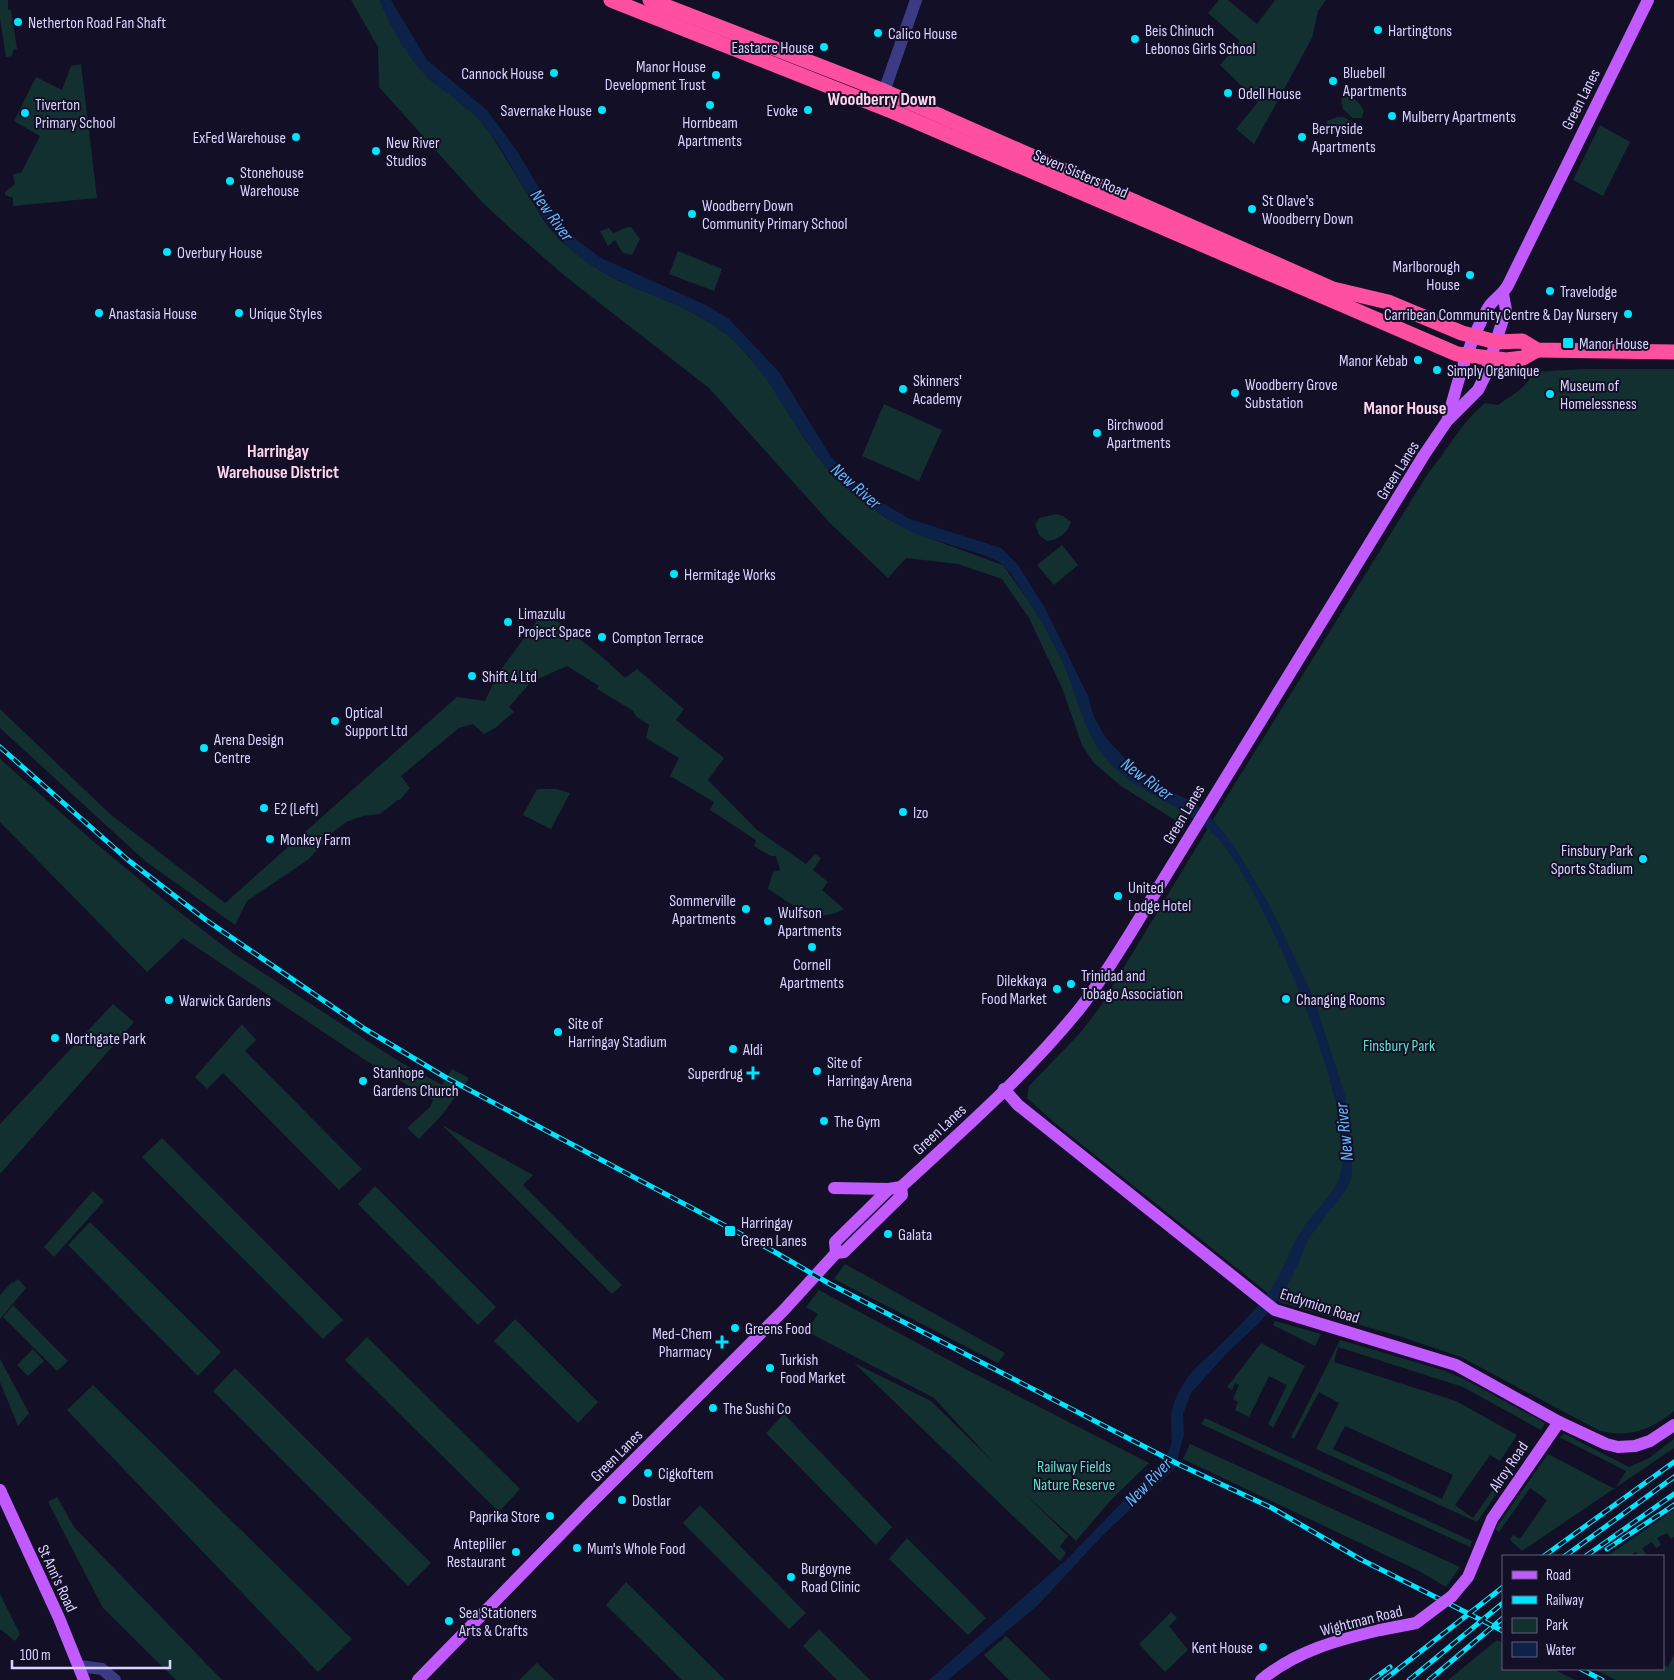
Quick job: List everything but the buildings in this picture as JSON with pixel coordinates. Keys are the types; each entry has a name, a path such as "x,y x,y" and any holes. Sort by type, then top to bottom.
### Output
{"highway":[{"name":"Seven Sisters Road","path":"611,0 879,106 1457,354 1491,359 1523,358 1537,350"},
{"name":"Seven Sisters Road","path":"650,0 884,91 1333,289 1388,302 1475,336 1496,342 1522,341 1537,350 1674,352"}],"main road":[{"name":"Green Lanes","path":"1447,421 1455,391 1475,336 1491,303 1503,294 1648,0"},
{"name":"Green Lanes","path":"418,1680 589,1504 783,1311 836,1253 844,1252 902,1195 895,1188 1004,1089 1078,1010 1099,981 1447,421 1478,390 1491,359 1506,310 1503,294"},
{"name":"Endymion Road","path":"1004,1089 1018,1105 1273,1309 1456,1365 1559,1422 1606,1444 1618,1447 1635,1446 1650,1441 1674,1425"},
{"path":"834,1188 895,1188"},
{"name":"Alroy Road","path":"1486,1530 1559,1422"},
{"name":"St Ann's Road","path":"0,1490 80,1666 84,1680"},
{"name":"Wightman Road","path":"1261,1680 1285,1662 1308,1651 1349,1637 1410,1625 1422,1619 1459,1591 1471,1569 1486,1530"}],"street":[{"path":"879,106 916,0"},
{"path":"80,1666 102,1669 115,1680"}],"green space":[{"path":"0,0 8,0 8,10 11,10 17,49 13,50 12,56 6,57 0,19"},
{"path":"351,0 380,0 383,8 428,78 474,113 490,133 546,224 562,242 599,270 619,281 684,308 732,338 765,375 805,440 822,462 841,483 886,518 920,535 1003,565 1037,613 1061,657 1096,745 1110,763 1128,779 1188,813 1181,824 1121,786 1094,763 1082,745 1062,688 1029,618 1002,579 958,564 906,558 888,578 829,522 709,388 566,277 482,202 379,87 378,47"},
{"path":"1219,0 1228,0 1257,24 1275,0 1326,0 1318,11 1312,38 1254,144 1236,129 1258,102 1220,65 1240,41 1208,13"},
{"path":"81,64 97,198 13,206 13,198 5,195 5,192 15,184 13,174 21,173 40,136 14,121 36,77 62,90 71,66"},
{"path":"1346,96 1355,100 1361,106 1364,111 1362,118 1353,118 1343,109 1341,99"},
{"path":"1337,117 1344,117 1352,122 1354,130 1340,136 1327,130 1327,121"},
{"path":"1600,125 1630,142 1603,196 1573,180"},
{"path":"631,227 640,239 632,255 623,253 615,240 608,246 600,231 609,228 613,233"},
{"path":"678,251 722,269 714,291 669,274"},
{"name":"Finsbury Park","path":"1585,369 1674,369 1674,1411 1648,1428 1619,1434 1598,1430 1461,1357 1402,1337 1279,1302 1056,1124 1027,1098 1029,1086 1080,1033 1100,1007 1231,790 1429,472 1462,427 1485,403 1498,405 1518,391 1530,379 1531,372"},
{"path":"884,404 942,430 919,481 862,456"},
{"path":"1056,514 1063,516 1071,522 1068,529 1062,535 1047,541 1039,535 1035,524 1040,518"},
{"path":"1062,545 1078,565 1054,585 1037,565"},
{"path":"544,611 600,655 625,678 637,669 684,709 676,720 724,758 708,780 757,830 806,864 815,854 821,858 813,870 828,882 822,890 844,909 833,914 814,914 796,907 768,889 773,872 780,870 776,856 771,856 754,846 756,840 710,810 714,802 670,776 679,758 646,738 649,725 637,717 632,710 597,689 599,686 567,666 531,682 509,707 514,712 495,728 484,734 473,724 459,728 401,776 410,788 400,800 380,814 363,816 346,822 333,832 309,859 247,901 235,925 145,861 0,728 0,709 110,814 225,903 457,697 485,701 497,675"},
{"path":"0,759 93,841 164,900 234,954 400,1062 442,1085 452,1069 469,1078 442,1115 419,1139 407,1128 430,1107 433,1100 365,1060 183,938 147,972 0,822"},
{"path":"537,789 557,789 570,793 551,829 523,815"},
{"path":"113,1004 134,1022 0,1174 0,1124"},
{"path":"242,1024 256,1040 245,1051 362,1169 339,1190 223,1073 207,1089 195,1077"},
{"path":"442,1125 533,1175 523,1185 622,1285 612,1294"},
{"path":"162,1138 343,1320 323,1339 142,1157"},
{"path":"375,1186 496,1307 478,1325 358,1204"},
{"path":"93,1191 104,1201 54,1257 44,1247"},
{"path":"90,1222 221,1352 198,1376 68,1245"},
{"path":"845,1264 1005,1353 998,1363 834,1279"},
{"path":"18,1279 26,1288 0,1319 0,1295 12,1282 14,1283"},
{"name":"Railway Fields Nature Reserve","path":"819,1290 971,1372 1149,1463 1110,1501 1076,1541 1024,1493 1068,1536 1060,1546 1066,1553 1060,1561 854,1363 931,1401 993,1462 934,1398 806,1331 818,1314 806,1307"},
{"path":"13,1305 68,1361 57,1371 3,1317"},
{"path":"515,1319 598,1402 578,1423 494,1341"},
{"path":"1275,1321 1321,1334 1315,1346 1273,1325"},
{"path":"367,1337 520,1489 499,1512 345,1360"},
{"path":"1340,1340 1442,1370 1466,1380 1545,1423 1541,1430 1463,1387 1338,1347 1334,1362 1456,1401 1517,1435 1500,1461 1490,1455 1455,1505 1473,1518 1508,1468 1513,1470 1477,1522 1316,1449 1339,1403 1319,1392 1294,1439 1291,1437","holes":["1345,1426 1453,1475 1442,1499 1333,1449"]},
{"path":"1261,1343 1305,1366 1273,1428 1268,1424 1287,1385 1269,1376 1249,1417 1235,1410 1238,1402 1233,1399 1239,1385 1235,1383 1232,1390 1227,1387"},
{"path":"33,1349 44,1361 28,1376 17,1365"},
{"path":"0,1359 29,1413 18,1426 0,1382"},
{"path":"235,1368 431,1563 408,1586 213,1391"},
{"path":"93,1385 352,1639 318,1672 67,1410"},
{"path":"784,1414 892,1527 876,1545 766,1433"},
{"path":"1205,1418 1472,1541 1470,1547 1201,1424"},
{"path":"1565,1434 1629,1467 1649,1458 1674,1439 1674,1448 1616,1487 1626,1471 1559,1437"},
{"path":"1190,1444 1460,1567 1446,1587 1419,1571 1183,1459"},
{"path":"1548,1454 1614,1489 1522,1551 1510,1540 1513,1535 1520,1539 1547,1500 1530,1488 1499,1532 1495,1529"},
{"path":"57,1497 74,1527 222,1680 176,1680 103,1608 48,1502"},
{"path":"700,1505 806,1613 789,1629 683,1523"},
{"path":"1674,1510 1674,1537 1671,1539 1667,1533 1657,1538 1661,1545 1656,1548 1652,1542 1642,1548 1646,1554 1642,1555 1638,1555 1636,1552 1631,1555 1608,1555"},
{"path":"907,1538 986,1618 968,1635 889,1559"},
{"path":"626,1582 725,1680 682,1680 606,1605"},
{"path":"0,1594 20,1634 15,1641 0,1629"},
{"path":"1171,1612 1177,1618 1169,1626 1188,1650 1165,1672 1139,1644"},
{"path":"819,1629 870,1680 837,1680 803,1646"},
{"path":"1006,1636 1051,1680 1009,1680 984,1655"},
{"path":"1497,1640 1502,1642 1502,1670 1555,1670 1575,1680 1448,1680"},
{"path":"1674,1655 1674,1680 1616,1680 1595,1670 1664,1670 1664,1665 1668,1667"},
{"path":"537,1663 555,1680 519,1680"}],"water":[{"name":"New River","path":"380,0 391,0 427,60 487,110 517,151 556,216 577,240 601,258 706,305 728,318 779,372 831,457 848,475 884,504 910,519 1001,548 1018,565 1045,608 1088,696 1094,717 1106,738 1135,769 1168,790 1195,803 1217,824 1234,846 1270,906 1312,994 1345,1095 1352,1165 1352,1176 1348,1187 1308,1239 1298,1265 1282,1295 1260,1322 1228,1352 1191,1393 1183,1414 1184,1435 1175,1468 1104,1534 1038,1605 948,1680 929,1680 1067,1559 1167,1455 1172,1440 1172,1411 1176,1397 1183,1384 1195,1369 1254,1311 1266,1296 1277,1280 1303,1228 1335,1187 1338,1181 1343,1151 1337,1109 1324,1059 1305,1005 1282,952 1259,903 1237,864 1218,839 1205,827 1119,772 1099,750 1092,738 1055,646 1005,567 986,556 909,531 872,508 846,487 813,451 760,371 745,352 727,335 692,313 598,270 566,245 541,215 501,149 484,125 416,65 395,33"}],"railway":[{"path":"0,747 128,860 206,920 365,1029 445,1077 773,1251 830,1284 1178,1464 1272,1508 1360,1559 1502,1630"},
{"path":"1545,1555 1674,1462"},
{"path":"1566,1555 1674,1477"},
{"path":"1587,1555 1674,1494"},
{"path":"1607,1549 1674,1505"},
{"path":"1384,1680 1502,1588"},
{"path":"1409,1680 1502,1604"},
{"path":"1429,1680 1502,1619"},
{"path":"1372,1680 1390,1667"},
{"path":"1583,1670 1602,1680"}],"place":[{"name":"Netherton Road Fan Shaft","path":"18,22"},
{"name":"Hartingtons","path":"1378,30"},
{"name":"Calico House","path":"878,33"},
{"name":"Beis Chinuch Lebonos Girls School","path":"1135,39"},
{"name":"Eastacre House","path":"824,47"},
{"name":"Cannock House","path":"554,73"},
{"name":"Manor House Development Trust","path":"716,75"},
{"name":"Bluebell Apartments","path":"1333,81"},
{"name":"Odell House","path":"1228,93"},
{"name":"Hornbeam Apartments","path":"710,105"},
{"name":"Savernake House","path":"602,110"},
{"name":"Evoke","path":"808,110"},
{"name":"Tiverton Primary School","path":"25,113"},
{"name":"Mulberry Apartments","path":"1392,116"},
{"name":"ExFed Warehouse","path":"296,137"},
{"name":"Berryside Apartments","path":"1302,137"},
{"name":"New River Studios","path":"376,151"},
{"name":"Stonehouse Warehouse","path":"230,181"},
{"name":"St Olave's Woodberry Down","path":"1252,209"},
{"name":"Woodberry Down Community Primary School","path":"692,214"},
{"name":"Overbury House","path":"167,252"},
{"name":"Marlborough House","path":"1470,275"},
{"name":"Travelodge","path":"1550,291"},
{"name":"Anastasia House","path":"99,313"},
{"name":"Unique Styles","path":"239,313"},
{"name":"Carribean Community Centre & Day Nursery","path":"1628,314"},
{"name":"Manor House","path":"1568,343"},
{"name":"Manor Kebab","path":"1418,360"},
{"name":"Simply Organique","path":"1437,370"},
{"name":"Skinners' Academy","path":"903,389"},
{"name":"Woodberry Grove Substation","path":"1235,393"},
{"name":"Museum of Homelessness","path":"1550,394"},
{"name":"Birchwood Apartments","path":"1097,433"},
{"name":"Hermitage Works","path":"674,574"},
{"name":"Limazulu Project Space","path":"508,622"},
{"name":"Compton Terrace","path":"602,637"},
{"name":"Shift 4 Ltd","path":"472,676"},
{"name":"Optical Support Ltd","path":"335,721"},
{"name":"Arena Design Centre","path":"204,748"},
{"name":"E2 (Left)","path":"264,808"},
{"name":"Izo","path":"903,812"},
{"name":"Monkey Farm","path":"270,839"},
{"name":"Finsbury Park Sports Stadium","path":"1643,859"},
{"name":"United Lodge Hotel","path":"1118,896"},
{"name":"Sommerville Apartments","path":"746,909"},
{"name":"Wulfson Apartments","path":"768,921"},
{"name":"Cornell Apartments","path":"812,947"},
{"name":"Trinidad and Tobago Association","path":"1071,984"},
{"name":"Dilekkaya Food Market","path":"1057,989"},
{"name":"Changing Rooms","path":"1286,999"},
{"name":"Warwick Gardens","path":"169,1000"},
{"name":"Site of Harringay Stadium","path":"558,1032"},
{"name":"Northgate Park","path":"55,1038"},
{"name":"Aldi","path":"733,1049"},
{"name":"Site of Harringay Arena","path":"817,1071"},
{"name":"Superdrug","path":"753,1073"},
{"name":"Stanhope Gardens Church","path":"363,1081"},
{"name":"The Gym","path":"824,1121"},
{"name":"Harringay Green Lanes","path":"730,1231"},
{"name":"Galata","path":"888,1234"},
{"name":"Greens Food","path":"735,1328"},
{"name":"Med-Chem Pharmacy","path":"722,1342"},
{"name":"Turkish Food Market","path":"770,1368"},
{"name":"The Sushi Co","path":"713,1408"},
{"name":"Cigkoftem","path":"648,1473"},
{"name":"Dostlar","path":"622,1500"},
{"name":"Paprika Store","path":"550,1516"},
{"name":"Mum's Whole Food","path":"577,1548"},
{"name":"Antepliler Restaurant","path":"516,1552"},
{"name":"Burgoyne Road Clinic","path":"791,1577"},
{"name":"Sea Stationers Arts & Crafts","path":"449,1621"},
{"name":"Kent House","path":"1263,1647"}],"district":[{"name":"Woodberry Down","path":"882,99"},
{"name":"Manor House","path":"1405,408"},
{"name":"Harringay Warehouse District","path":"278,461"}]}
